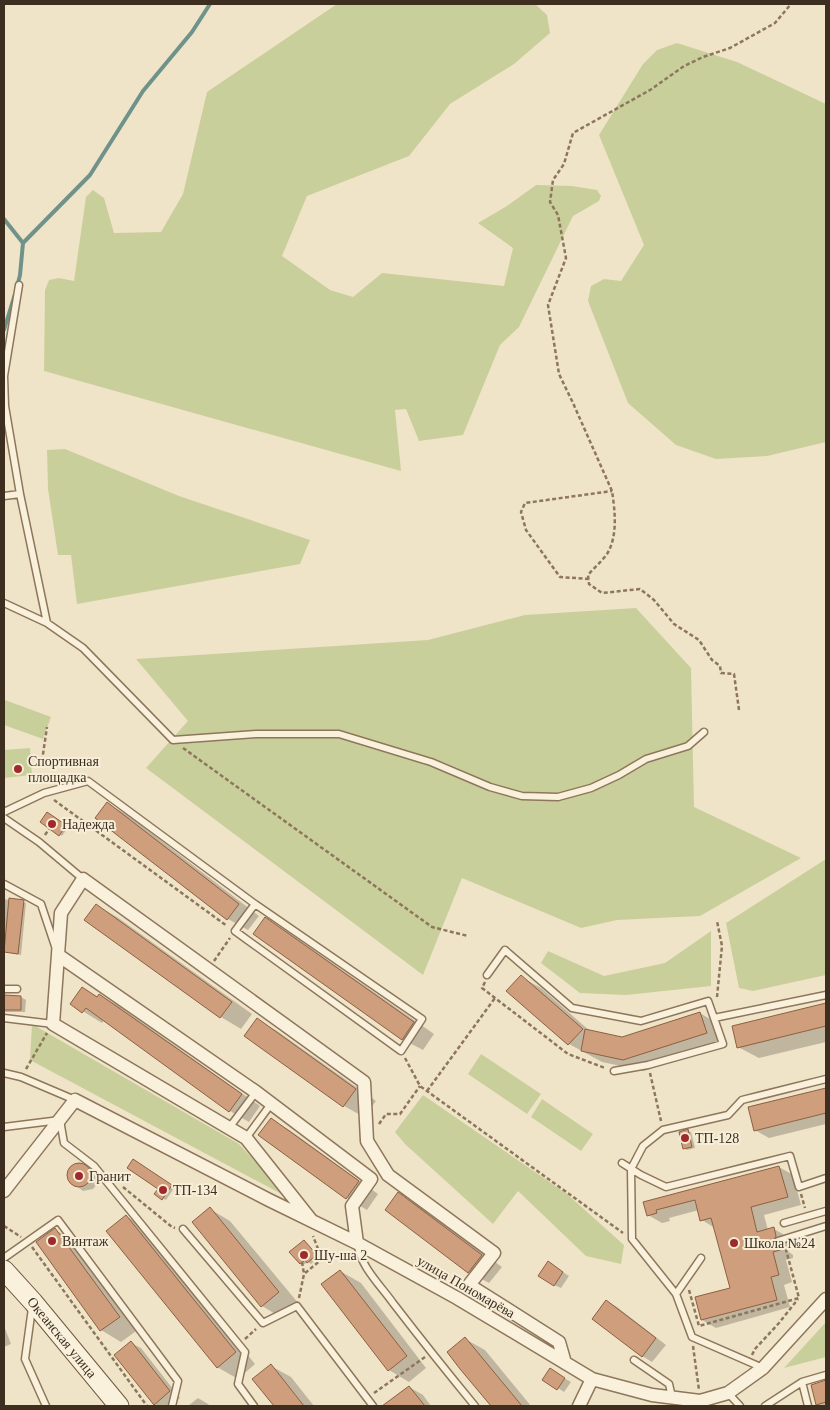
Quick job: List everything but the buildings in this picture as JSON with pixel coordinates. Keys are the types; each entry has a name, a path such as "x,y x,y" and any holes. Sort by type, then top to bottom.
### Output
{"main road":[{"name":"Океанская улица","path":"4,1270 119,1406"}],"street":[{"path":"311,1226 246,1138 53,1024 61,913 83,879 364,1082 367,1141 388,1175 494,1253 469,1285 559,1342 564,1363"},
{"path":"58,954 256,1092 371,1179 352,1206 357,1243"},
{"path":"4,1191 75,1100"},
{"name":"улица Пономарёва","path":"75,1100 311,1226 357,1243 457,1298 592,1379 652,1395 700,1401 728,1393 763,1368 821,1308 826,1299"},
{"path":"579,1406 592,1379"}],"lane":[{"path":"19,285 4,376 4,406 47,623"},
{"path":"4,496 20,494"},
{"path":"4,603 47,623 83,648 173,740 256,734 338,734 431,762 490,788 522,796 558,797 591,788 619,775 646,759 688,746 704,732"},
{"path":"4,812 44,793 88,781 255,904 422,1019 401,1050 235,931 255,904"},
{"path":"4,818 39,842 83,879"},
{"path":"4,884 41,904 58,954"},
{"path":"487,975 505,950 572,1008 641,1021 708,1001 723,1044 648,1065 614,1071"},
{"path":"4,989 17,989"},
{"path":"714,1018 826,995"},
{"path":"4,1018 53,1024"},
{"path":"4,1073 21,1077 75,1100"},
{"path":"763,1368 692,1337 678,1291 632,1240 631,1169 643,1146 663,1130 728,1115 742,1100 826,1079"},
{"path":"229,1128 256,1092"},
{"path":"246,1138 271,1104"},
{"path":"4,1127 60,1120 64,1143 94,1166 245,1352 238,1384 254,1406"},
{"path":"622,1163 666,1187 790,1156 799,1187 826,1178"},
{"path":"784,1223 826,1211"},
{"path":"4,1258 58,1220 178,1381 172,1406"},
{"path":"780,1240 826,1226"},
{"path":"183,1229 263,1323 297,1306 373,1406"},
{"path":"357,1243 359,1254 377,1282 430,1352 475,1406"},
{"path":"678,1291 702,1258"},
{"path":"33,1302 25,1359 46,1406"},
{"path":"634,1360 669,1384 672,1398"},
{"path":"765,1406 802,1382 826,1375"},
{"path":"802,1382 808,1406"},
{"path":"728,1393 740,1406"}],"path":[{"path":"739,710 734,674 721,673 720,666 712,660 699,640 674,624 654,600 640,588 602,592 589,584 588,575 607,554 613,540 614,506 612,491 559,374 548,305 566,258 558,215 550,202 553,180 564,164 573,133 650,90 684,66 730,48 775,23 791,4"},
{"path":"588,579 560,577 526,530 521,512 525,503 612,491"},
{"path":"42,761 47,727"},
{"path":"173,740 432,927 468,936"},
{"path":"44,793 235,931 208,970"},
{"path":"714,1018 722,946 717,921"},
{"path":"487,975 482,988 568,1054 614,1071"},
{"path":"428,1091 495,998"},
{"path":"21,1077 53,1024"},
{"path":"401,1050 420,1086 632,1240"},
{"path":"648,1065 663,1130"},
{"path":"367,1141 386,1114 400,1114 420,1086"},
{"path":"102,1176 128,1189 172,1227 183,1229"},
{"path":"799,1187 807,1216"},
{"path":"4,1226 27,1241 147,1406"},
{"path":"304,1274 322,1259 311,1226"},
{"path":"780,1240 799,1298"},
{"path":"297,1306 304,1274 302,1262"},
{"path":"678,1291 688,1287 699,1326 799,1298"},
{"path":"749,1362 755,1349 799,1298"},
{"path":"239,1344 263,1323"},
{"path":"692,1337 700,1401"},
{"path":"367,1398 430,1352"}],"green space":[{"path":"337,4 535,4 547,15 550,33 514,64 450,104 409,156 307,196 282,256 330,290 353,297 382,273 504,286 513,248 478,223 507,206 536,185 572,186 597,190 601,196 599,201 573,216 519,327 500,345 463,435 419,441 406,409 395,410 401,471 44,371 45,290 49,280 59,278 74,281 86,197 93,190 104,198 114,233 161,232 183,194 207,92"},
{"path":"677,43 737,62 826,104 826,442 767,456 716,459 676,445 628,403 588,301 591,286 604,279 621,281 644,245 599,135 643,64 657,50"},
{"path":"65,449 179,496 310,540 300,564 77,604 71,555 58,555 48,489 47,450"},
{"path":"636,608 691,668 694,807 801,858 700,916 617,920 581,928 462,878 423,975 146,768 188,721 136,659 428,640 525,615"},
{"path":"5,700 51,717 43,739 4,725"},
{"name":"Спортивная площадка","path":"30,748 32,775 4,778 4,750"},
{"path":"826,859 826,975 753,991 739,988 726,923"},
{"path":"711,931 711,986 626,995 580,993 541,963 548,951 604,976 665,963"},
{"path":"32,1024 239,1144 289,1198 30,1060"},
{"path":"481,1054 541,1094 527,1114 468,1074"},
{"path":"423,1095 567,1194 624,1245 621,1264 586,1256 518,1191 493,1224 405,1144 395,1132"},
{"path":"542,1099 593,1134 581,1151 531,1117"},
{"path":"826,1322 826,1357 784,1368"}],"waterway":[{"path":"23,243 90,175 143,91 192,32 210,4"},
{"path":"4,219 23,243 17,287"},
{"path":"4,330 15,294"}],"place":[{"name":"Спортивная площадка","path":"18,769"},
{"name":"Надежда","path":"52,824"},
{"name":"ТП-128","path":"685,1138"},
{"name":"Гранит","path":"79,1176"},
{"name":"ТП-134","path":"163,1190"},
{"name":"Винтаж","path":"52,1241"},
{"name":"Школа №24","path":"734,1243"},
{"name":"Шу-ша 2","path":"304,1255"}]}
